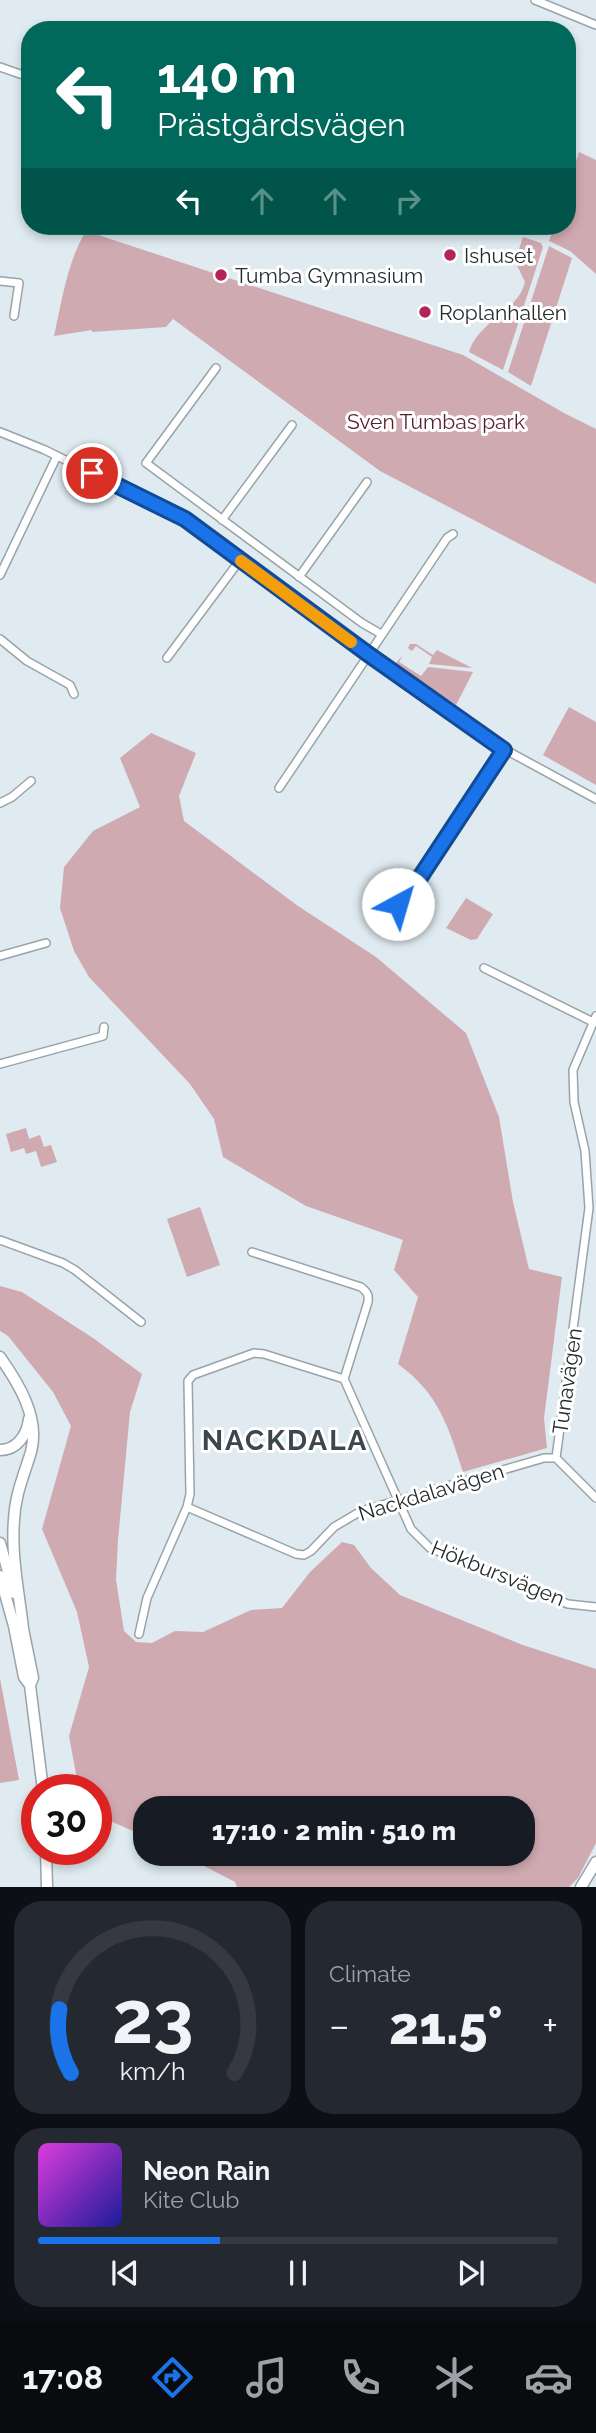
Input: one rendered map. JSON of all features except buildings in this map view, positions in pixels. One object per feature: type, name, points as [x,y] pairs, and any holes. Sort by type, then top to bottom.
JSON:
[{"type":"main road","points":[[0,1357],[20,1389],[34,1432],[31,1450],[19,1484],[13,1525],[18,1626],[24,1677],[30,1685],[41,1774]]},
{"type":"main road","points":[[0,1450],[11,1448],[24,1435],[29,1422],[29,1411]]},
{"type":"main road","points":[[0,1543],[18,1626]]},
{"type":"main road","points":[[0,1576],[18,1626]]},
{"type":"main road","points":[[0,1588],[18,1626]]},
{"type":"main road","points":[[586,1885],[596,1862]]},
{"type":"main road","points":[[46,1865],[47,1887]]},
{"type":"street","points":[[535,0],[596,25]]},
{"type":"street","points":[[0,67],[21,74]]},
{"type":"street","points":[[0,281],[19,283],[14,316]]},
{"type":"street","points":[[216,368],[146,463],[362,623],[381,634]]},
{"type":"street","points":[[222,520],[292,425]]},
{"type":"street","points":[[0,432],[57,456],[185,519],[504,750],[596,799]]},
{"type":"street","points":[[0,575],[57,456]]},
{"type":"street","points":[[299,577],[367,482]]},
{"type":"street","points":[[279,788],[381,634],[447,538],[453,534]]},
{"type":"street","points":[[167,659],[240,560]]},
{"type":"street","points":[[0,639],[27,661],[70,685],[74,694]]},
{"type":"street","points":[[398,904],[413,888],[504,750]]},
{"type":"street","points":[[0,803],[31,781]]},
{"type":"street","points":[[0,956],[46,943]]},
{"type":"street","points":[[484,968],[594,1019]]},
{"type":"street","name":"Tunavägen","points":[[556,1458],[589,1208],[585,1151],[573,1102],[573,1070],[594,1019]]},
{"type":"street","points":[[0,1064],[103,1036],[104,1027]]},
{"type":"street","points":[[0,1240],[63,1263],[141,1322]]},
{"type":"street","points":[[139,1634],[147,1598],[187,1507],[190,1486],[186,1391],[188,1381],[191,1377],[254,1353],[274,1356],[344,1379],[368,1302],[369,1295],[361,1287],[252,1252]]},
{"type":"street","name":"Hökbursvägen","points":[[344,1379],[411,1529],[430,1548],[568,1604],[596,1607]]},
{"type":"street","name":"Nackdalavägen","points":[[187,1507],[303,1555],[334,1527],[361,1511],[544,1458],[556,1458]]},
{"type":"street","points":[[556,1458],[596,1498]]},
{"type":"green space","points":[[579,152],[596,160],[596,274],[570,251],[549,241],[551,235],[576,235],[576,161]]},
{"type":"green space","name":"Sven Tumbas park","points":[[84,235],[98,235],[463,355],[596,429],[596,584],[380,471],[173,319],[166,327],[92,330],[54,336],[79,243]]},
{"type":"green space","points":[[523,237],[541,243],[543,247],[503,370],[469,352],[481,332],[515,301],[521,292],[525,282],[515,261]]},
{"type":"green space","points":[[549,246],[572,258],[531,386],[508,372]]},
{"type":"green space","points":[[410,644],[416,644],[433,655],[437,650],[472,668],[429,664],[432,657],[416,646],[412,651],[408,648]]},
{"type":"green space","points":[[403,655],[399,662],[421,676],[428,667],[473,672],[456,705],[395,664]]},
{"type":"green space","points":[[569,707],[596,722],[596,785],[543,755]]},
{"type":"green space","points":[[151,733],[196,753],[179,796],[184,821],[298,906],[376,957],[466,1033],[499,1117],[513,1202],[529,1269],[562,1277],[544,1418],[547,1448],[463,1472],[447,1426],[433,1399],[412,1375],[398,1364],[418,1297],[394,1270],[403,1240],[306,1206],[223,1157],[214,1119],[190,1084],[89,977],[74,951],[60,908],[64,867],[93,831],[140,807],[120,758]]},
{"type":"green space","points":[[466,898],[493,914],[477,939],[471,940],[446,928]]},
{"type":"green space","points":[[26,1128],[29,1139],[40,1135],[44,1147],[51,1145],[57,1162],[41,1167],[36,1151],[26,1154],[24,1148],[11,1152],[6,1134]]},
{"type":"green space","points":[[200,1207],[220,1265],[187,1277],[167,1219]]},
{"type":"green space","points":[[0,1286],[22,1292],[142,1374],[130,1412],[116,1580],[124,1631],[136,1642],[152,1643],[175,1631],[203,1632],[251,1610],[282,1608],[310,1572],[342,1542],[354,1545],[371,1568],[400,1595],[523,1645],[596,1669],[596,1843],[578,1878],[569,1887],[237,1887],[235,1882],[204,1866],[535,1866],[535,1796],[133,1796],[133,1831],[112,1822],[112,1774],[76,1774],[69,1736],[89,1667],[77,1612],[42,1529],[71,1426],[53,1392],[8,1336],[0,1331]]},
{"type":"green space","points":[[0,1678],[19,1780],[0,1783]]},
{"type":"slow traffic","points":[[241,561],[351,642]]},
{"type":"place","name":"Ishuset","points":[[450,255]]},
{"type":"place","name":"Tumba Gymnasium","points":[[221,275]]},
{"type":"place","name":"Roplanhallen","points":[[425,312]]},
{"type":"district","name":"NACKDALA","points":[[285,1440]]},
{"type":"route","points":[[92,473],[185,519],[504,750],[413,888],[398,904]]}]
